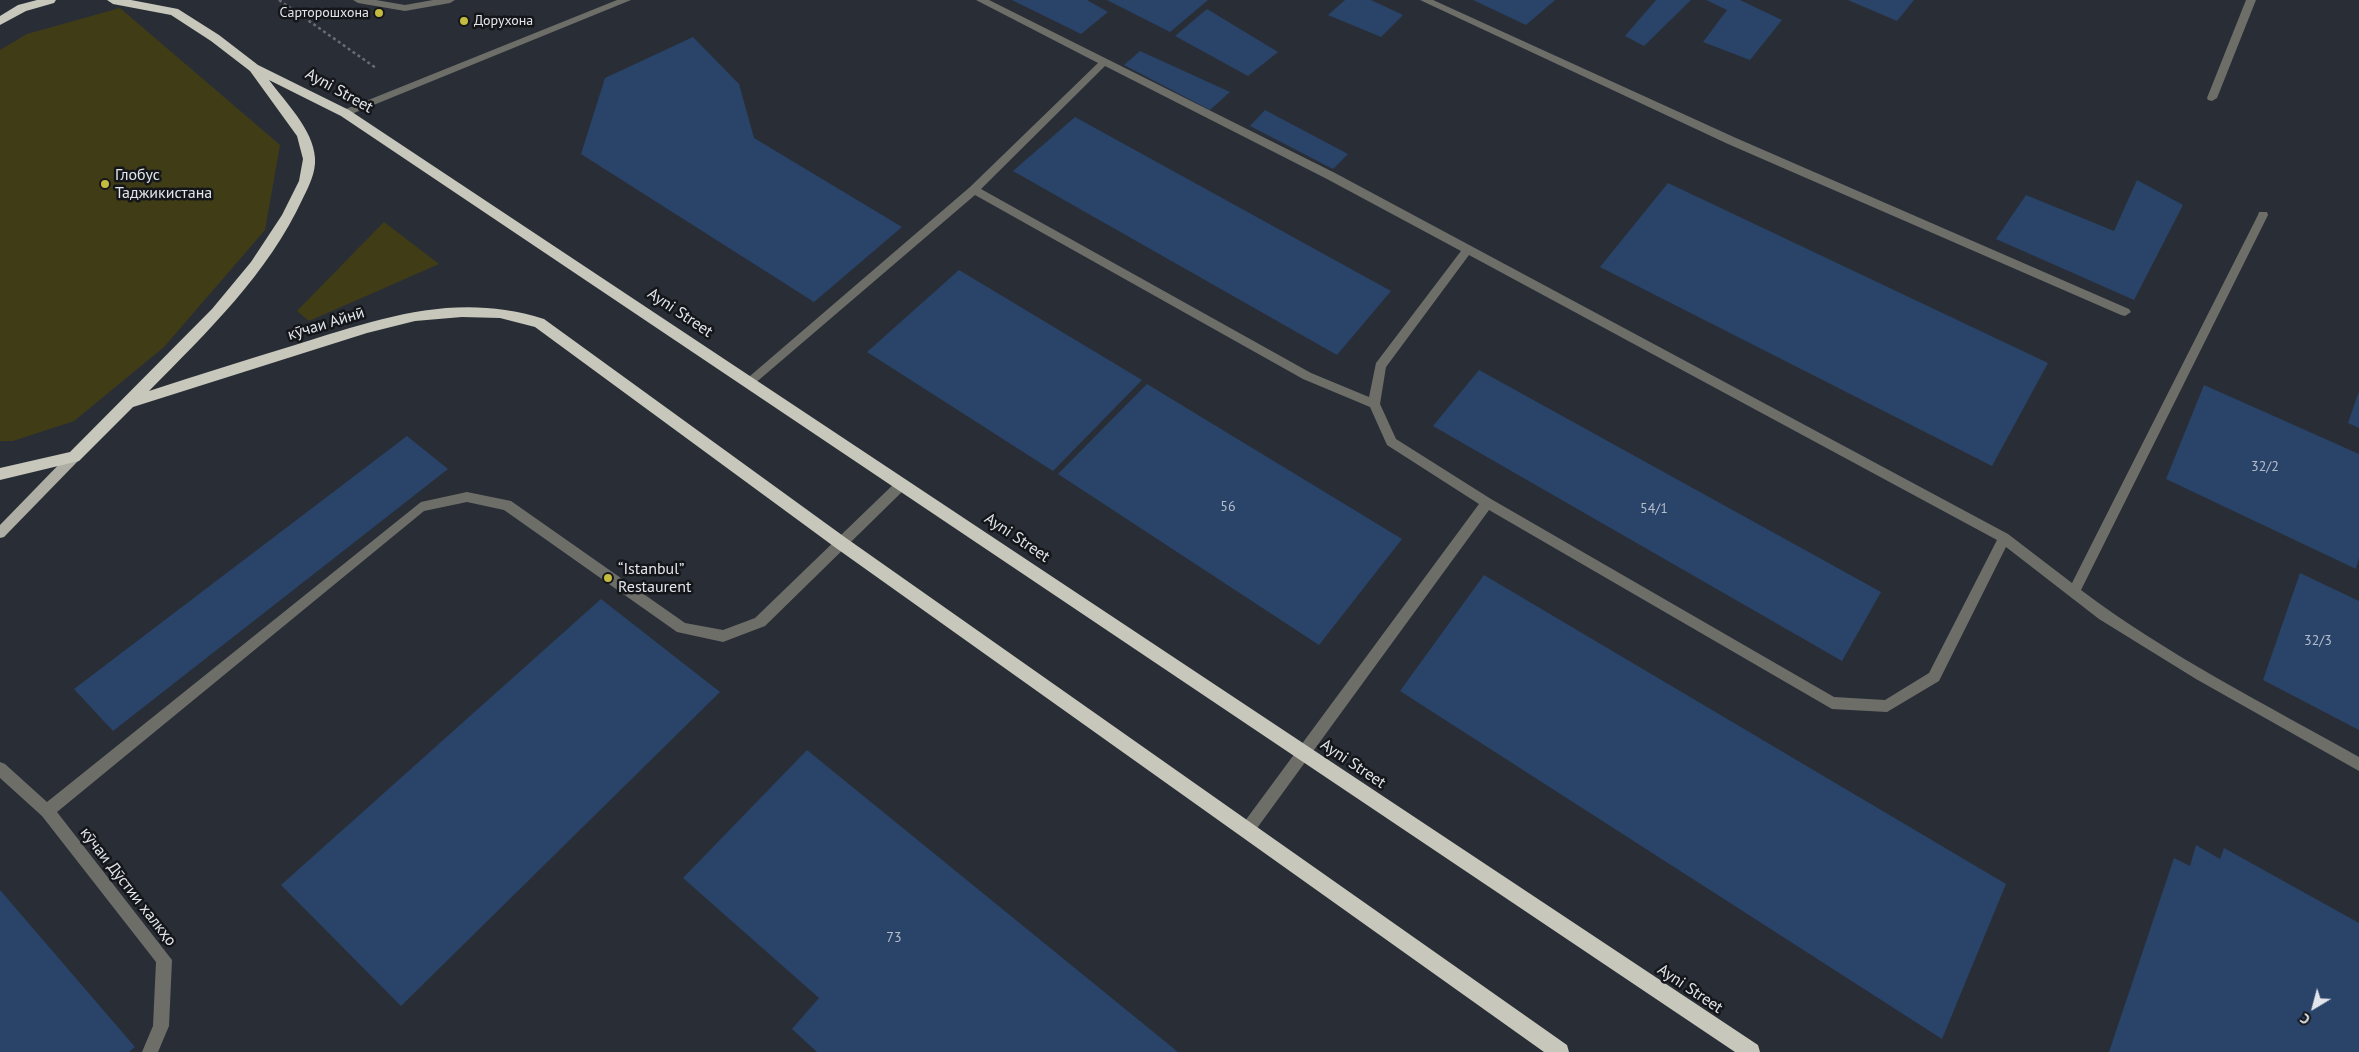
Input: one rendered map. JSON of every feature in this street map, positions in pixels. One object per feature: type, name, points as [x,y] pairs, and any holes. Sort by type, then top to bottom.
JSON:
[{"type":"highway","points":[[0,21],[22,8],[50,0]]},
{"type":"highway","name":"Ayni Street","points":[[114,0],[174,12]]},
{"type":"highway","name":"Ayni Street","points":[[162,0],[174,12],[215,38],[254,68],[345,113],[1751,1052]]},
{"type":"highway","name":"Ayni Street","points":[[74,457],[216,313],[256,265],[288,217],[305,181],[309,159],[303,135],[254,68]]},
{"type":"highway","name":"кӯчаи Айнӣ","points":[[127,403],[367,328],[415,316],[462,312],[500,313],[539,323],[841,543]]},
{"type":"highway","points":[[0,474],[16,472],[74,457]]},
{"type":"highway","points":[[841,543],[1560,1052]]},
{"type":"main road","points":[[0,533],[74,457]]},
{"type":"lane","points":[[358,0],[406,8],[450,0]]},
{"type":"lane","points":[[345,113],[626,0]]},
{"type":"lane","points":[[981,0],[1331,176],[2004,538],[2104,615],[2201,675],[2359,764]]},
{"type":"lane","points":[[1425,0],[1732,142],[2124,312]]},
{"type":"lane","points":[[2212,98],[2251,0]]},
{"type":"lane","points":[[749,382],[974,190],[1104,62]]},
{"type":"lane","points":[[974,190],[1307,376],[1374,404]]},
{"type":"lane","points":[[2074,592],[2263,215]]},
{"type":"lane","points":[[1467,250],[1380,366],[1374,404],[1391,442],[1487,503],[1832,703],[1887,706],[1934,677],[2004,538]]},
{"type":"lane","points":[[47,811],[421,507],[468,497],[507,505],[682,628],[723,636],[760,622],[902,484]]},
{"type":"lane","points":[[1247,830],[1487,503]]},
{"type":"lane","name":"кӯчаи Дӯстии халкҳо","points":[[0,769],[47,811],[164,960],[161,1026],[150,1052]]},
{"type":"path","points":[[279,0],[405,89]]},
{"type":"shaded area","points":[[120,8],[280,145],[265,230],[164,347],[74,421],[13,441],[0,441],[0,50],[27,34]]},
{"type":"shaded area","points":[[384,222],[439,264],[309,321],[297,311]]},
{"type":"building","points":[[1012,0],[1087,0],[1108,12],[1081,34]]},
{"type":"building","points":[[1107,0],[1208,0],[1170,32]]},
{"type":"building","points":[[1345,0],[1371,0],[1403,15],[1381,37],[1328,15]]},
{"type":"building","points":[[1473,0],[1555,0],[1526,25]]},
{"type":"building","points":[[1656,0],[1691,0],[1644,46],[1625,36]]},
{"type":"building","points":[[1706,0],[1740,0],[1782,20],[1750,60],[1703,42],[1727,10]]},
{"type":"building","points":[[1848,0],[1914,0],[1897,21]]},
{"type":"building","points":[[1207,9],[1278,52],[1248,76],[1175,36]]},
{"type":"building","points":[[693,37],[739,84],[754,138],[902,227],[814,302],[581,154],[605,78]]},
{"type":"building","points":[[1140,51],[1230,92],[1210,110],[1124,65]]},
{"type":"building","points":[[1265,110],[1348,154],[1333,169],[1250,126]]},
{"type":"building","points":[[1075,117],[1391,291],[1337,355],[1013,171]]},
{"type":"building","points":[[2137,180],[2183,205],[2134,300],[1996,239],[2026,195],[2114,231]]},
{"type":"building","points":[[1668,183],[2048,363],[1992,466],[1600,267]]},
{"type":"building","points":[[959,270],[1142,380],[1053,471],[867,352]]},
{"type":"building","points":[[1479,370],[1881,592],[1842,661],[1433,426]]},
{"type":"building","points":[[1147,384],[1402,539],[1319,645],[1058,474]]},
{"type":"building","points":[[2204,385],[2359,454],[2359,558],[2356,569],[2166,479]]},
{"type":"building","points":[[2359,391],[2359,428],[2348,423]]},
{"type":"building","points":[[407,436],[448,469],[113,731],[74,689]]},
{"type":"building","points":[[2300,573],[2359,601],[2359,730],[2263,680]]},
{"type":"building","points":[[1484,575],[2006,884],[1942,1039],[1400,691]]},
{"type":"building","points":[[601,599],[720,692],[401,1006],[281,885]]},
{"type":"building","points":[[807,750],[1178,1052],[817,1052],[792,1029],[819,998],[683,878]]},
{"type":"building","points":[[2196,845],[2220,859],[2224,848],[2359,923],[2359,1052],[2109,1052],[2174,858],[2190,866]]},
{"type":"building","points":[[0,890],[135,1047],[129,1052],[0,1052]]},
{"type":"place","name":"Сарторошхона","points":[[379,13]]},
{"type":"place","name":"Дорухона","points":[[464,21]]},
{"type":"place","name":"Глобус Таджикистана","points":[[105,184]]},
{"type":"place","name":"“Istanbul” Restaurent","points":[[608,578]]}]
